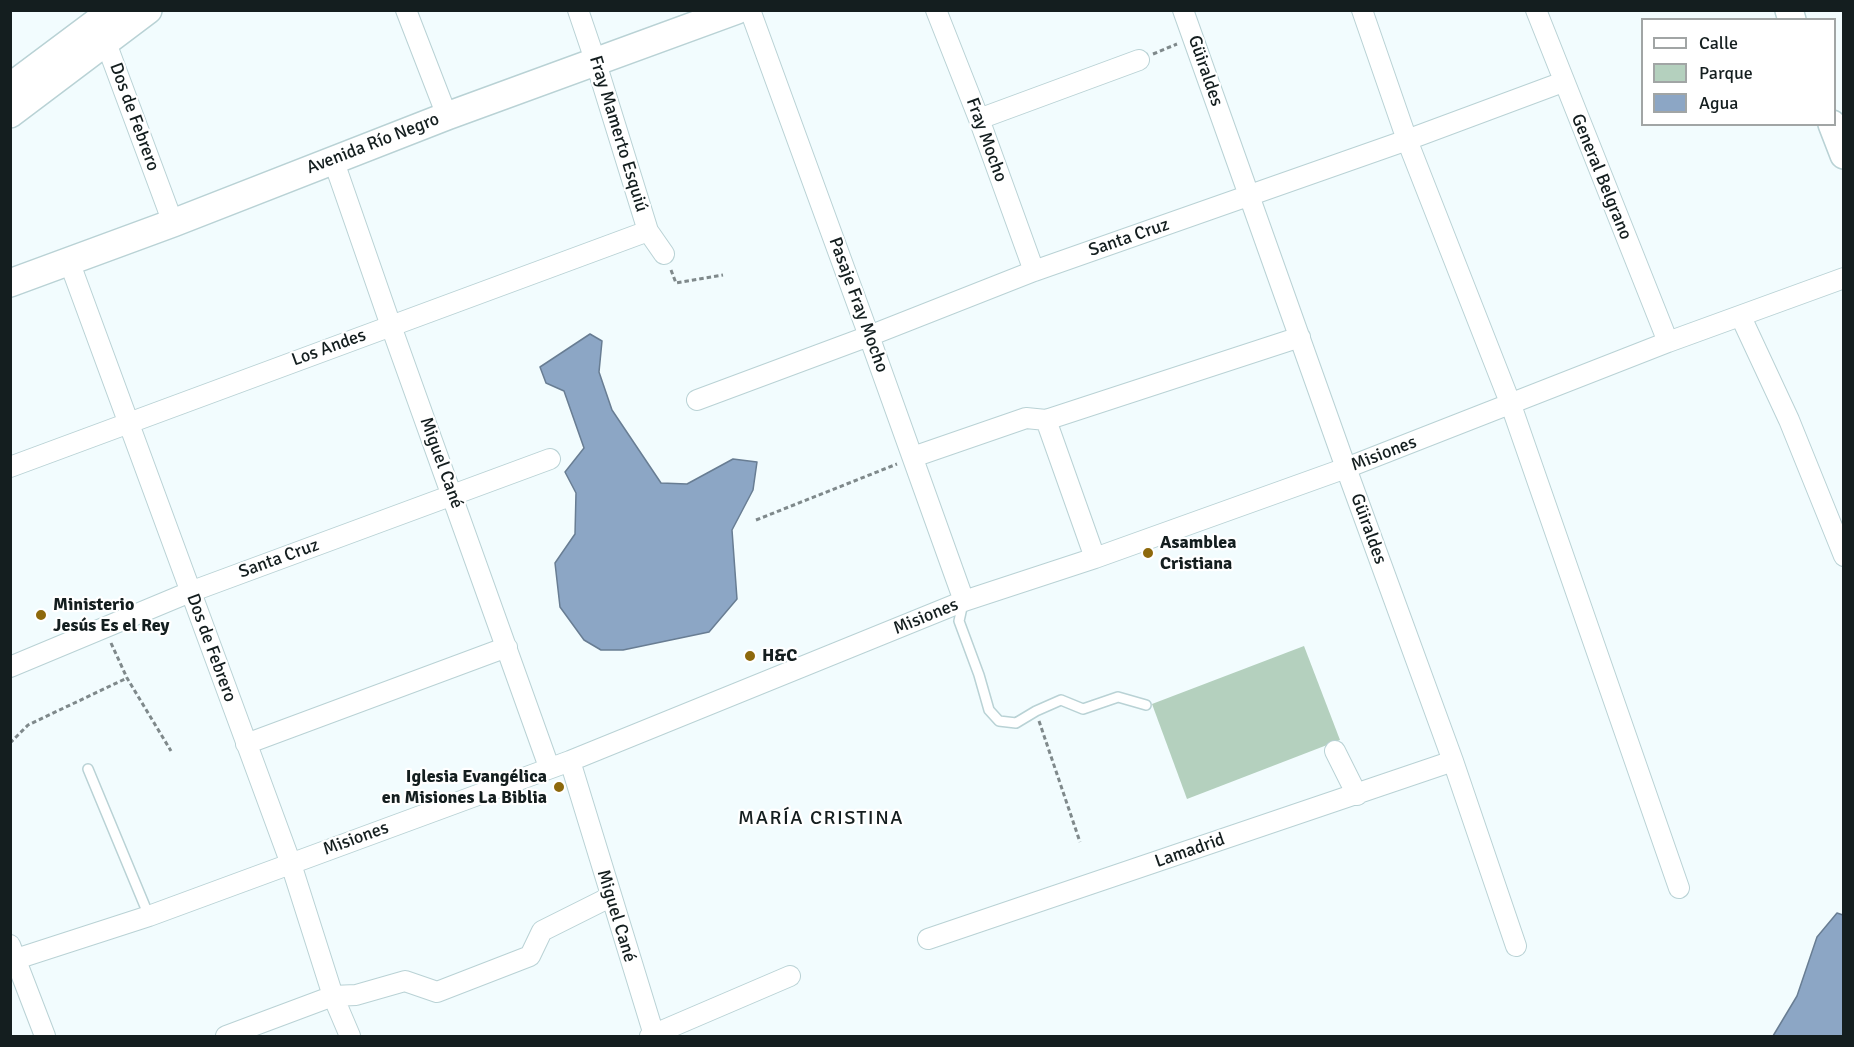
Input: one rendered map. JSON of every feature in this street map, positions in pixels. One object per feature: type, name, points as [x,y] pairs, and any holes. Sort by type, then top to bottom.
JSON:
[{"type":"street","points":[[10,87],[103,21],[148,10]]},
{"type":"street","points":[[406,10],[447,116]]},
{"type":"street","name":"Fray Mamerto Esquiú","points":[[578,10],[648,231],[664,254]]},
{"type":"street","name":"Avenida Río Negro","points":[[10,283],[173,223],[447,116],[737,10]]},
{"type":"street","name":"Pasaje Fray Mocho","points":[[750,10],[870,336],[964,601]]},
{"type":"street","name":"Fray Mocho","points":[[936,10],[979,119],[1034,271]]},
{"type":"street","name":"Güiraldes","points":[[1183,10],[1516,946]]},
{"type":"street","points":[[1362,10],[1407,140],[1511,405],[1679,888]]},
{"type":"street","name":"General Belgrano","points":[[1536,10],[1668,342]]},
{"type":"street","points":[[10,114],[103,21]]},
{"type":"street","name":"Dos de Febrero","points":[[103,21],[173,223]]},
{"type":"street","points":[[979,119],[1139,60]]},
{"type":"street","name":"Santa Cruz","points":[[697,400],[870,336],[1034,271],[1407,140],[1563,82]]},
{"type":"street","points":[[1833,126],[1844,155]]},
{"type":"street","name":"Miguel Cané","points":[[333,159],[390,326],[549,767]]},
{"type":"street","name":"Los Andes","points":[[10,467],[648,231]]},
{"type":"street","name":"Dos de Febrero","points":[[69,261],[291,864],[333,996],[350,1036]]},
{"type":"street","name":"Misiones","points":[[12,955],[149,916],[570,761],[964,601],[1095,558],[1346,468],[1668,342],[1844,278]]},
{"type":"street","points":[[1741,316],[1790,420],[1844,556]]},
{"type":"street","points":[[913,457],[1026,418],[1046,420],[1300,337]]},
{"type":"street","points":[[1046,420],[1095,558]]},
{"type":"street","name":"Santa Cruz","points":[[10,667],[190,592],[550,459]]},
{"type":"street","points":[[246,744],[507,647]]},
{"type":"street","points":[[1335,751],[1357,795]]},
{"type":"street","name":"Miguel Cané","points":[[570,761],[652,1036]]},
{"type":"street","name":"Lamadrid","points":[[928,939],[1452,761]]},
{"type":"street","points":[[226,1036],[333,996],[356,995],[405,981],[437,992],[530,956],[542,931],[610,897]]},
{"type":"street","points":[[12,955],[45,1036]]},
{"type":"street","points":[[652,1036],[790,976]]},
{"type":"lane","points":[[964,601],[959,621],[989,710],[999,721],[1016,723],[1061,700],[1083,709],[1118,697],[1146,705]]},
{"type":"lane","points":[[88,769],[149,916]]},
{"type":"path","points":[[1139,60],[1193,37]]},
{"type":"path","points":[[664,254],[676,283],[723,274]]},
{"type":"path","points":[[756,520],[913,457]]},
{"type":"path","points":[[104,628],[127,678],[171,751]]},
{"type":"path","points":[[10,743],[28,725],[127,678]]},
{"type":"path","points":[[1036,711],[1080,842]]},
{"type":"green space","points":[[1304,646],[1340,740],[1187,799],[1152,704]]},
{"type":"water","points":[[590,334],[602,341],[599,372],[612,410],[661,483],[687,484],[733,459],[757,462],[753,490],[732,530],[737,599],[709,632],[623,650],[601,650],[584,640],[560,607],[555,563],[575,534],[576,493],[565,472],[584,448],[564,391],[546,383],[540,367]]},
{"type":"water","points":[[1837,913],[1843,915],[1843,1036],[1773,1036],[1797,996],[1817,937]]},
{"type":"place","name":"Asamblea Cristiana","points":[[1148,553]]},
{"type":"place","name":"Ministerio Jesús Es el Rey","points":[[41,615]]},
{"type":"place","name":"H&C","points":[[750,656]]},
{"type":"place","name":"Iglesia Evangélica en Misiones La Biblia","points":[[559,787]]},
{"type":"district","name":"MARÍA CRISTINA","points":[[821,819]]}]
